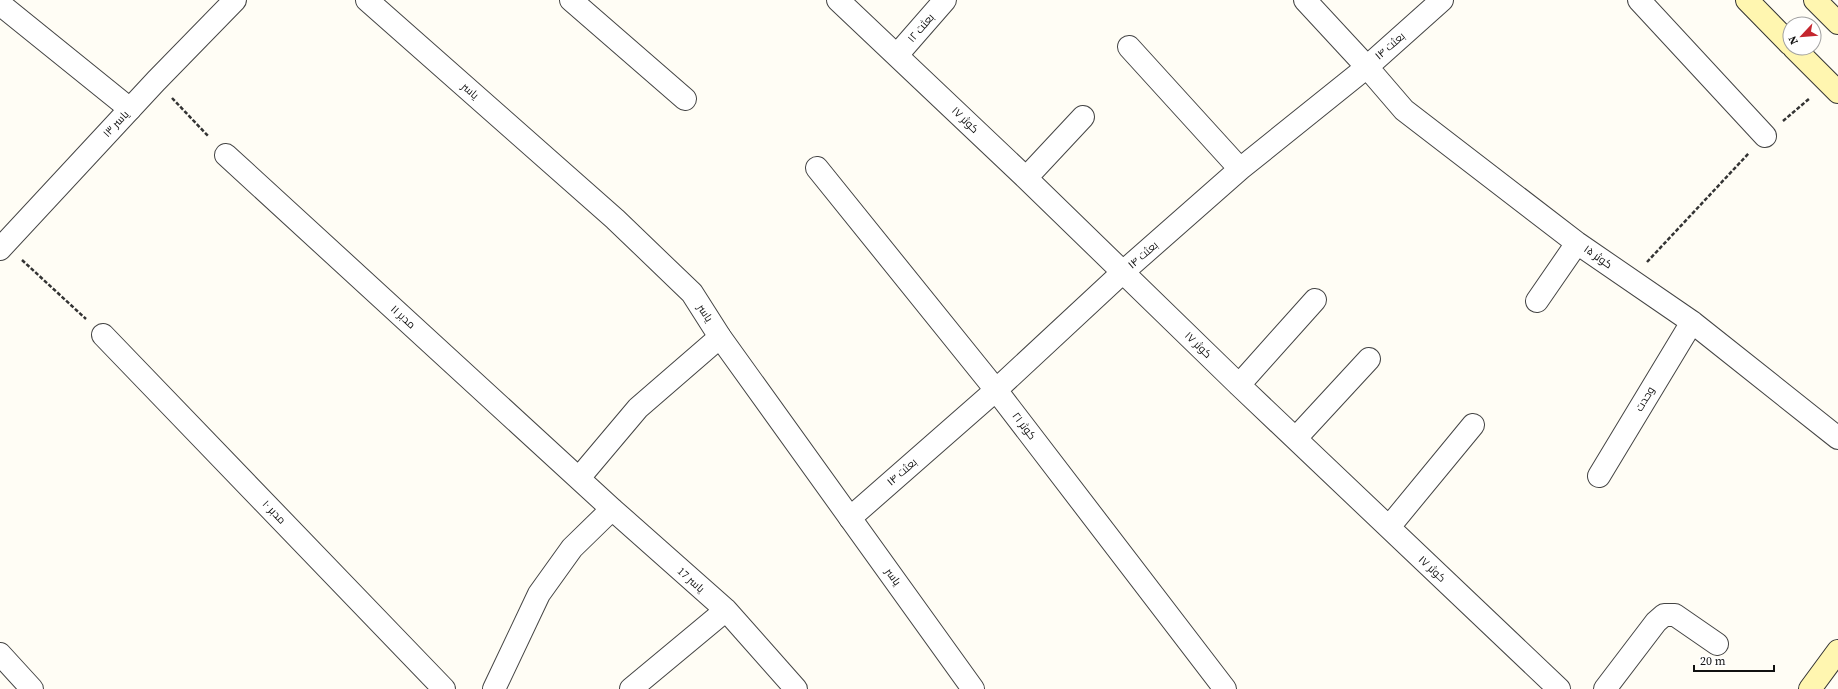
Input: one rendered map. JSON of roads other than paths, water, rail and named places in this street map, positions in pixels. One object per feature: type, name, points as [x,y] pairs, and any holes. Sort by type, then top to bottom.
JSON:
[{"type":"main road","points":[[1747,0],[1782,36]]},
{"type":"main road","points":[[1815,0],[1838,23]]},
{"type":"main road","points":[[1802,56],[1833,87]]},
{"type":"main road","points":[[1810,689],[1838,651]]},
{"type":"street","name":"یاسر ۱۳","points":[[2,246],[156,80],[235,0]]},
{"type":"street","name":"یاسر","points":[[367,0],[615,219],[692,293],[720,337],[973,689]]},
{"type":"street","points":[[571,0],[685,99]]},
{"type":"street","name":"کوثر ۱۷","points":[[838,0],[1026,178],[1239,385],[1559,689]]},
{"type":"street","name":"بعثت ۱۲","points":[[897,55],[945,0]]},
{"type":"street","name":"کوثر ۱۵","points":[[1305,0],[1367,66],[1404,110],[1578,243],[1692,322],[1838,438]]},
{"type":"street","name":"بعثت ۱۴","points":[[850,518],[996,390],[1123,272],[1240,169],[1367,66],[1442,0]]},
{"type":"street","points":[[1639,0],[1765,136]]},
{"type":"street","points":[[1,6],[130,109]]},
{"type":"street","points":[[1129,47],[1240,169]]},
{"type":"street","points":[[1026,178],[1082,117]]},
{"type":"street","name":"مدبر ۱۱","points":[[226,155],[579,478]]},
{"type":"street","name":"کوثر ۲۱","points":[[817,168],[996,390],[1225,689]]},
{"type":"street","points":[[1537,301],[1578,243]]},
{"type":"street","points":[[1239,385],[1315,300]]},
{"type":"street","name":"وحدت","points":[[1599,476],[1692,322]]},
{"type":"street","name":"مدبر ۱۰","points":[[103,335],[444,689]]},
{"type":"street","points":[[579,478],[638,408],[720,337]]},
{"type":"street","points":[[1296,438],[1369,359]]},
{"type":"street","points":[[1389,527],[1473,425]]},
{"type":"street","name":"یاسر 17","points":[[579,478],[726,610],[796,689]]},
{"type":"street","points":[[494,689],[539,594],[572,548],[612,509]]},
{"type":"street","points":[[631,689],[726,610]]},
{"type":"street","points":[[1605,689],[1656,622],[1664,615],[1675,615],[1717,644]]},
{"type":"street","points":[[0,654],[32,689]]}]
